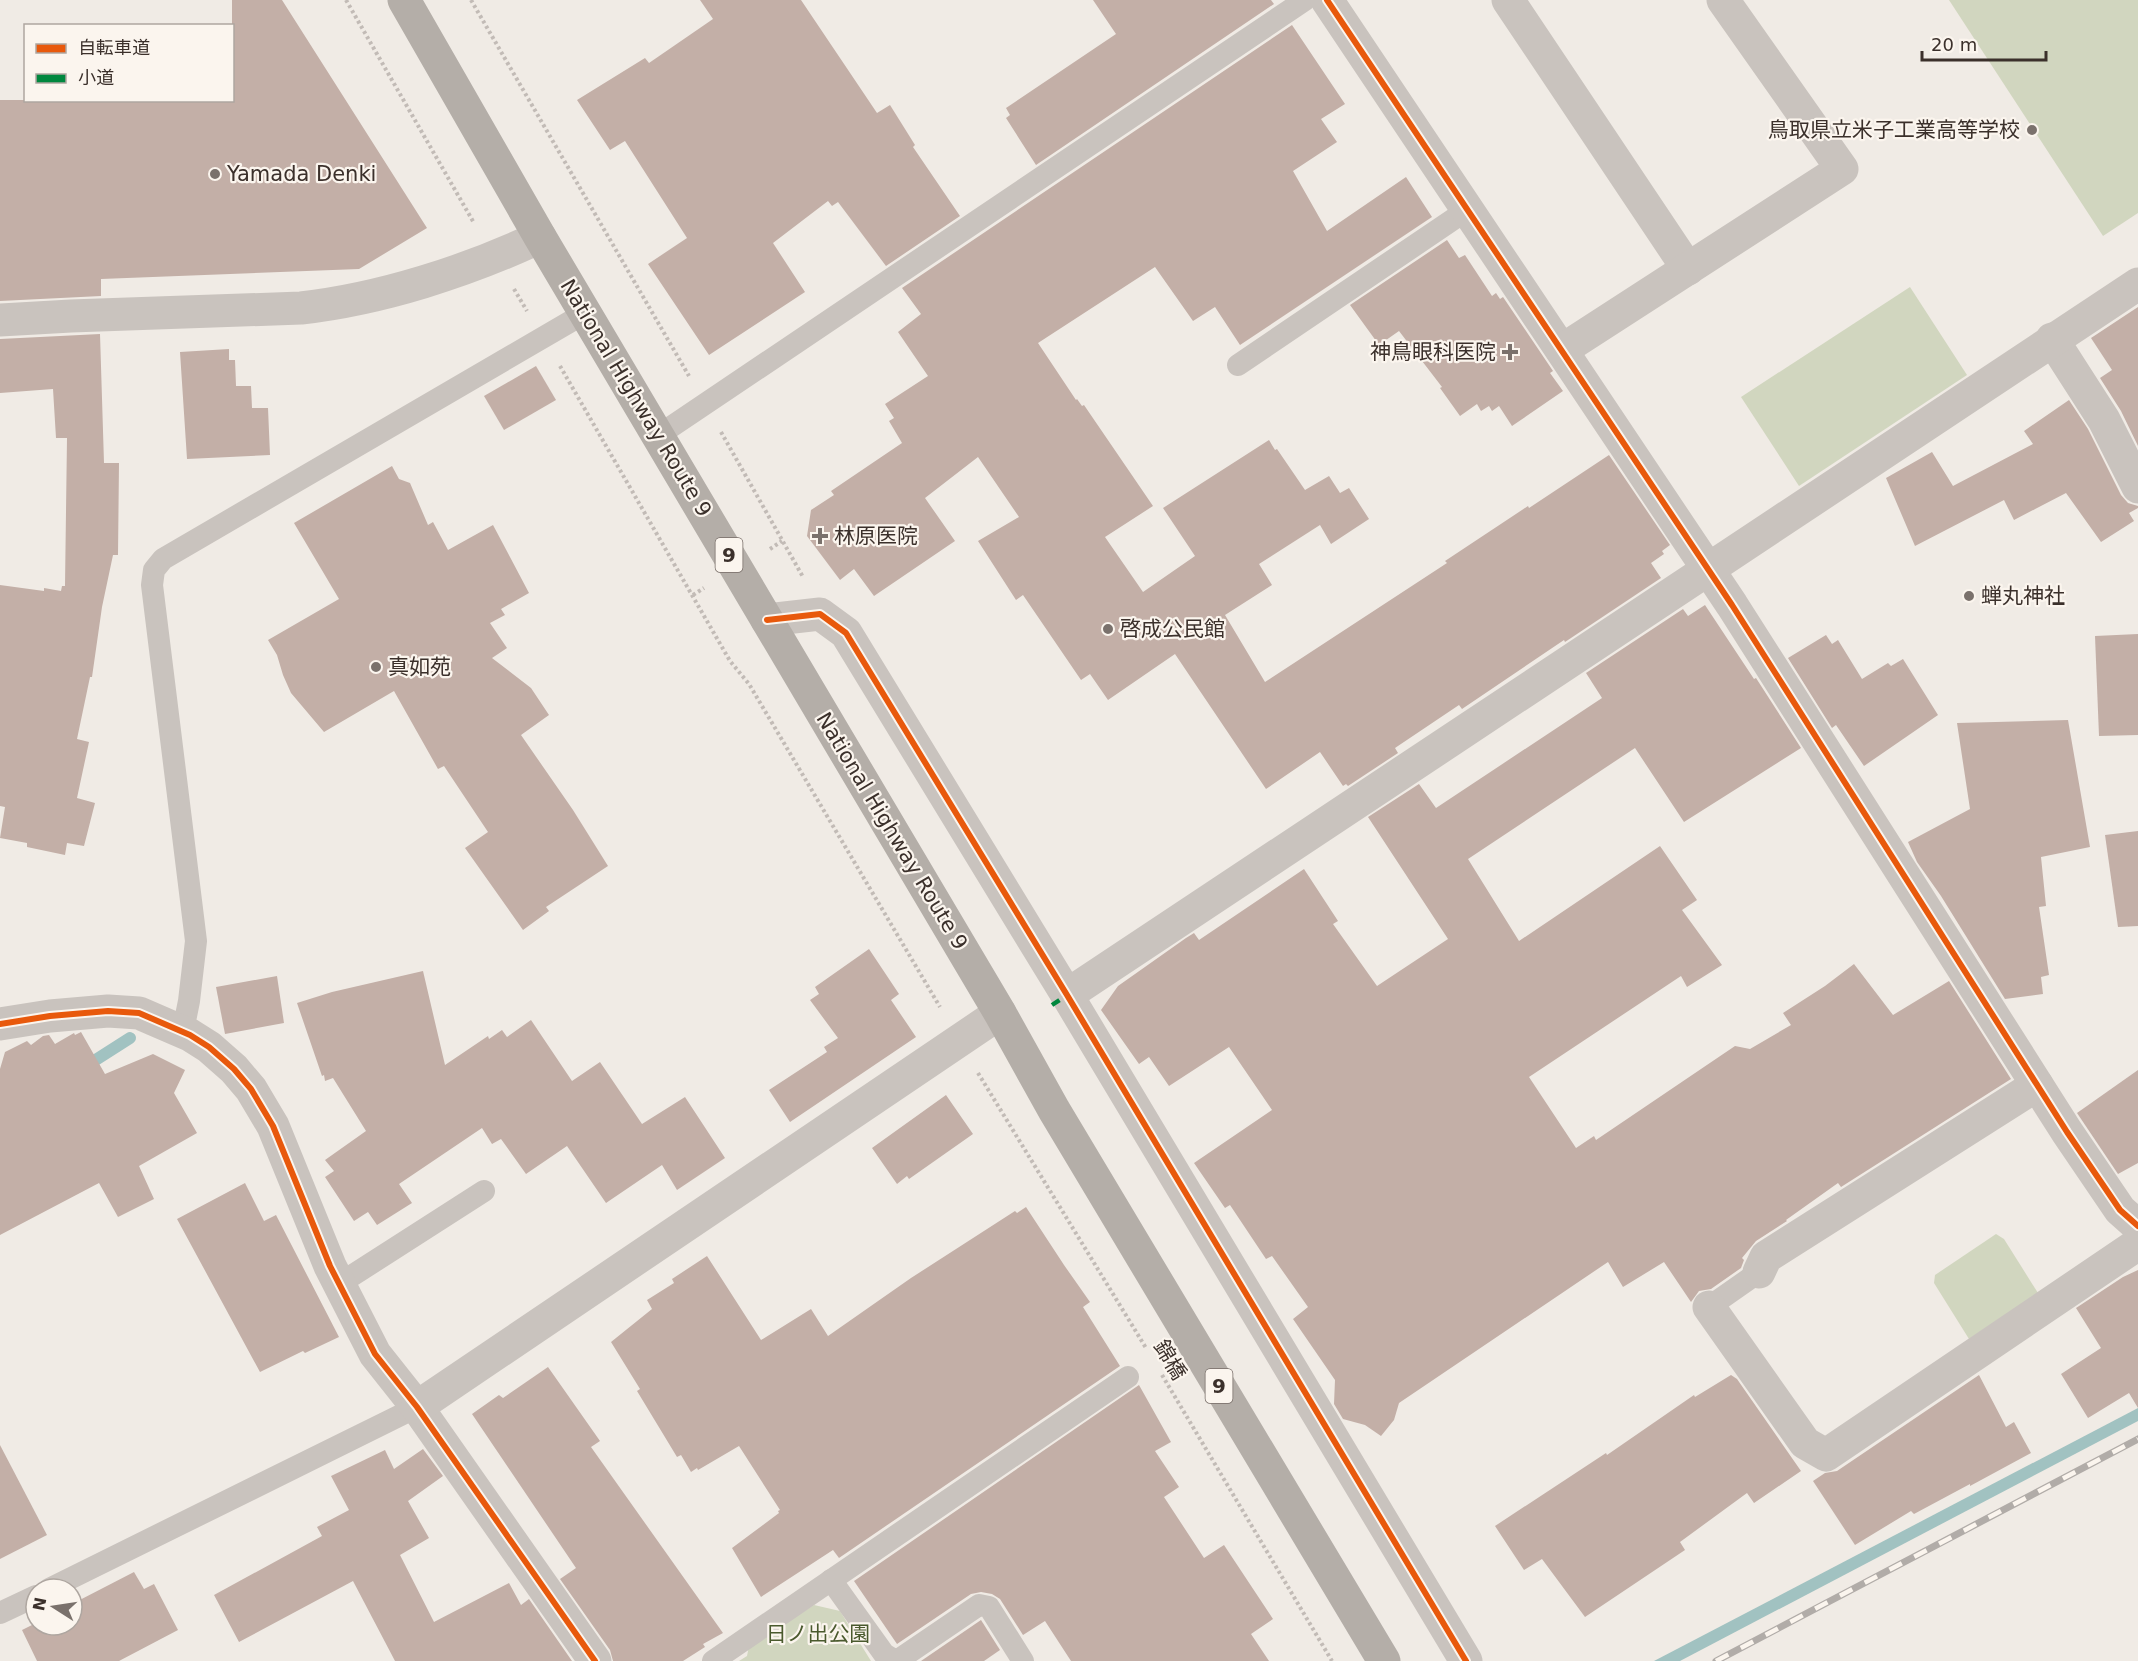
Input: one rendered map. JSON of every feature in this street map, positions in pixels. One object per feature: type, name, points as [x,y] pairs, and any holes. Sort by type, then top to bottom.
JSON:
[{"type":"highway","name":"National Highway Route 9","points":[[404,0],[540,237],[1000,1013],[1054,1110],[1383,1661]]},
{"type":"street","points":[[1327,0],[1707,570],[1876,829],[2037,1085],[2120,1210],[2138,1226]]},
{"type":"street","points":[[1508,0],[1688,269]]},
{"type":"street","points":[[1562,350],[1842,169],[1723,0]]},
{"type":"street","points":[[0,320],[301,308],[337,304],[363,299],[494,258],[540,237]]},
{"type":"street","points":[[1067,995],[2138,284]]},
{"type":"street","points":[[2052,339],[2104,420],[2138,487]]},
{"type":"street","points":[[766,620],[820,614],[846,633],[1067,995],[1466,1661]]},
{"type":"street","points":[[0,1024],[50,1016],[108,1011],[139,1013],[183,1031],[209,1047],[234,1070],[251,1089],[273,1126],[330,1266],[375,1354],[417,1407],[595,1661]]},
{"type":"street","points":[[417,1407],[1000,1013]]},
{"type":"street","points":[[1759,1272],[1766,1257],[2037,1085]]},
{"type":"street","points":[[1709,1307],[1805,1443],[1826,1455],[2138,1244]]},
{"type":"lane","points":[[658,435],[1305,0]]},
{"type":"lane","points":[[1238,365],[1467,210]]},
{"type":"lane","points":[[183,1031],[196,941],[152,585],[154,570],[163,559],[585,313]]},
{"type":"lane","points":[[339,1284],[484,1191]]},
{"type":"lane","points":[[1709,1307],[1759,1272]]},
{"type":"lane","points":[[713,1661],[1128,1377]]},
{"type":"lane","points":[[73,1577],[417,1407]]},
{"type":"lane","points":[[831,1580],[889,1658],[901,1658],[979,1605],[983,1605],[989,1607],[1023,1661]]},
{"type":"lane","points":[[0,1613],[24,1602]]},
{"type":"path","points":[[346,0],[478,231]]},
{"type":"path","points":[[471,0],[618,251],[804,578]]},
{"type":"path","points":[[509,281],[730,660],[755,693],[944,1013]]},
{"type":"path","points":[[767,551],[783,541]]},
{"type":"path","points":[[693,595],[704,588]]},
{"type":"path","points":[[981,1078],[988,1073]]},
{"type":"green space","points":[[1949,0],[2138,0],[2138,213],[2103,236]]},
{"type":"green space","points":[[1910,287],[1967,375],[1799,486],[1741,397]]},
{"type":"green space","points":[[1996,1234],[2004,1239],[2038,1293],[1969,1339],[1934,1283],[1935,1275]]},
{"type":"green space","name":"日ノ出公園","points":[[814,1605],[840,1611],[871,1661],[739,1661],[747,1656],[749,1646]]},
{"type":"water","points":[[2138,1408],[2138,1421],[1680,1661],[1654,1661]]},
{"type":"building","name":"Yamada Denki","points":[[232,0],[282,0],[427,228],[359,269],[101,279],[101,296],[0,301],[0,100],[234,102],[234,24],[232,24]]},
{"type":"building","points":[[700,0],[801,0],[877,113],[890,105],[915,145],[913,147],[960,216],[886,266],[838,202],[832,206],[828,201],[773,243],[805,292],[709,355],[648,264],[687,238],[625,141],[610,150],[577,100],[645,58],[649,63],[713,19]]},
{"type":"building","points":[[1093,0],[1271,0],[1274,4],[1036,165],[1006,118],[1010,115],[1006,108],[1116,34]]},
{"type":"building","points":[[1292,25],[1345,104],[1321,119],[1337,142],[1293,171],[1327,231],[1406,177],[1432,217],[1240,345],[1215,307],[1193,321],[1155,267],[1038,343],[1076,400],[1082,406],[1084,405],[1153,506],[1105,537],[1143,592],[1195,556],[1163,508],[1269,440],[1305,490],[1329,476],[1340,493],[1349,488],[1369,519],[1331,544],[1320,525],[1259,564],[1272,585],[1225,615],[1265,682],[1447,563],[1445,561],[1528,506],[1529,508],[1609,455],[1670,545],[1662,551],[1664,554],[1651,563],[1661,578],[1462,709],[1459,705],[1395,748],[1398,753],[1348,786],[1346,784],[1343,786],[1320,752],[1266,789],[1175,654],[1108,700],[1090,674],[1081,680],[1023,595],[1016,600],[978,541],[1019,517],[978,457],[925,498],[955,541],[874,596],[854,569],[840,580],[807,536],[811,510],[834,495],[831,491],[902,443],[889,421],[894,418],[885,404],[928,376],[898,332],[921,314],[902,288]]},
{"type":"building","points":[[1447,240],[1459,258],[1465,255],[1492,296],[1496,293],[1500,299],[1503,297],[1553,371],[1550,373],[1563,391],[1512,426],[1499,406],[1492,411],[1489,406],[1481,411],[1477,404],[1460,416],[1440,388],[1442,387],[1399,331],[1379,345],[1350,305]]},
{"type":"building","points":[[2138,307],[2138,446],[2121,411],[2100,378],[2112,370],[2091,338]]},
{"type":"building","points":[[100,334],[104,463],[119,463],[118,555],[113,555],[102,607],[92,677],[90,677],[77,739],[89,742],[77,798],[95,803],[84,846],[67,843],[65,855],[27,847],[27,843],[0,838],[5,807],[0,806],[0,585],[44,591],[44,588],[61,591],[62,586],[65,586],[67,438],[56,438],[53,389],[0,393],[0,339]]},
{"type":"building","points":[[229,349],[229,360],[235,360],[236,386],[251,386],[252,408],[268,408],[270,455],[187,459],[180,352]]},
{"type":"building","points":[[536,366],[556,400],[504,430],[484,396]]},
{"type":"building","points":[[2069,400],[2088,429],[2121,495],[2128,503],[2138,506],[2129,513],[2134,521],[2101,542],[2066,493],[2014,520],[2004,500],[1915,546],[1886,478],[1932,452],[1953,486],[2033,444],[2024,431]]},
{"type":"building","points":[[392,466],[399,479],[410,483],[428,525],[433,522],[448,550],[493,525],[529,593],[501,609],[505,615],[490,623],[507,648],[492,658],[531,688],[549,715],[521,735],[573,810],[608,866],[546,907],[549,911],[523,930],[465,848],[488,832],[444,766],[438,769],[394,691],[324,732],[291,693],[277,655],[268,640],[339,599],[294,523]]},
{"type":"building","points":[[1705,605],[1801,748],[1684,822],[1635,748],[1468,859],[1519,941],[1660,846],[1697,900],[1682,910],[1722,965],[1687,987],[1681,976],[1529,1077],[1576,1148],[1594,1136],[1596,1140],[1735,1046],[1750,1049],[1791,1025],[1783,1013],[1854,964],[1893,1015],[1949,981],[2011,1079],[1841,1187],[1838,1183],[1756,1241],[1742,1258],[1744,1260],[1741,1268],[1711,1289],[1699,1291],[1691,1302],[1664,1262],[1623,1287],[1608,1262],[1399,1403],[1394,1420],[1381,1436],[1365,1425],[1343,1419],[1334,1404],[1335,1380],[1293,1319],[1308,1307],[1272,1256],[1266,1259],[1230,1205],[1225,1208],[1194,1163],[1272,1110],[1229,1047],[1169,1086],[1149,1057],[1139,1064],[1101,1010],[1118,986],[1186,938],[1194,933],[1199,940],[1304,869],[1338,921],[1333,924],[1377,986],[1448,939],[1368,817],[1419,784],[1436,808],[1602,698],[1586,673],[1683,609],[1688,616]]},
{"type":"building","points":[[2138,634],[2138,735],[2099,736],[2095,636]]},
{"type":"building","points":[[1826,635],[1832,644],[1838,640],[1862,679],[1888,663],[1891,666],[1903,659],[1938,715],[1864,766],[1836,725],[1832,728],[1788,658]]},
{"type":"building","points":[[2068,720],[2090,847],[2041,857],[2046,906],[2039,907],[2049,975],[2041,977],[2043,994],[2005,999],[1941,896],[1917,862],[1908,842],[1970,809],[1957,723]]},
{"type":"building","points":[[2138,831],[2138,926],[2118,927],[2105,835]]},
{"type":"building","points":[[869,949],[899,994],[891,1000],[916,1037],[790,1122],[769,1090],[827,1052],[824,1047],[838,1038],[810,1000],[819,994],[815,987]]},
{"type":"building","points":[[423,971],[445,1065],[488,1036],[489,1039],[502,1030],[507,1037],[531,1020],[572,1081],[600,1062],[642,1124],[685,1097],[725,1158],[677,1190],[662,1165],[606,1203],[567,1146],[526,1174],[501,1139],[492,1144],[482,1128],[399,1184],[412,1203],[377,1225],[368,1212],[354,1221],[325,1177],[334,1171],[325,1160],[366,1131],[333,1078],[325,1081],[324,1075],[322,1076],[297,1003],[332,992]]},
{"type":"building","points":[[277,976],[284,1023],[225,1034],[216,987]]},
{"type":"building","points":[[81,1032],[105,1074],[153,1054],[185,1070],[174,1093],[197,1133],[139,1166],[154,1199],[118,1217],[99,1183],[0,1235],[0,1069],[5,1052],[27,1041],[31,1045],[43,1036],[49,1035],[55,1044],[74,1033],[75,1035]]},
{"type":"building","points":[[2138,1070],[2138,1163],[2118,1174],[2077,1113]]},
{"type":"building","points":[[946,1095],[973,1134],[909,1179],[907,1176],[897,1184],[872,1148]]},
{"type":"building","points":[[245,1183],[264,1221],[276,1215],[339,1337],[260,1372],[177,1219]]},
{"type":"building","points":[[1026,1207],[1090,1302],[1083,1307],[1120,1366],[839,1558],[833,1550],[761,1597],[732,1548],[780,1510],[739,1446],[691,1472],[681,1455],[677,1457],[637,1391],[640,1389],[611,1342],[652,1309],[647,1300],[674,1283],[672,1279],[707,1256],[761,1340],[811,1309],[828,1336],[911,1278],[1015,1211],[1017,1213]]},
{"type":"building","points":[[2138,1270],[2138,1408],[2129,1393],[2088,1418],[2061,1374],[2101,1348],[2076,1308],[2123,1277]]},
{"type":"building","points":[[548,1367],[600,1441],[591,1447],[723,1633],[703,1644],[705,1647],[683,1661],[613,1661],[610,1650],[560,1579],[576,1568],[472,1414],[499,1395],[503,1398]]},
{"type":"building","points":[[1731,1375],[1737,1379],[1801,1471],[1754,1503],[1747,1493],[1680,1542],[1685,1550],[1585,1617],[1542,1559],[1524,1570],[1495,1526],[1606,1453],[1607,1455],[1694,1395],[1695,1397]]},
{"type":"building","points":[[1979,1375],[2006,1427],[2014,1422],[2031,1453],[1914,1514],[1911,1511],[1855,1545],[1813,1481],[1825,1473],[1837,1471]]},
{"type":"building","points":[[1139,1385],[1171,1442],[1155,1451],[1179,1487],[1164,1497],[1204,1558],[1224,1545],[1273,1619],[1251,1634],[1269,1661],[1071,1661],[1045,1621],[1023,1635],[1000,1599],[992,1594],[981,1592],[971,1594],[897,1644],[854,1581]]},
{"type":"building","points":[[0,1445],[47,1535],[0,1559]]},
{"type":"building","points":[[423,1449],[443,1476],[408,1501],[429,1538],[400,1555],[434,1622],[509,1583],[521,1605],[529,1599],[572,1661],[395,1661],[353,1581],[239,1642],[214,1595],[322,1536],[317,1527],[349,1510],[331,1476],[385,1450],[394,1469]]},
{"type":"building","points":[[134,1572],[144,1589],[154,1584],[178,1630],[119,1661],[37,1661],[25,1637],[84,1637],[84,1598]]},
{"type":"building","points":[[981,1620],[1000,1650],[984,1661],[921,1661]]},
{"type":"waterway","points":[[83,1068],[130,1038]]},
{"type":"railway","points":[[1716,1661],[2138,1439]]},
{"type":"marked path","points":[[1052,1005],[1067,995]]},
{"type":"cycle path","points":[[1327,0],[1732,605],[2067,1132],[2120,1210],[2138,1226]]},
{"type":"cycle path","points":[[767,620],[820,614],[846,633],[1067,995],[1466,1661]]},
{"type":"cycle path","points":[[0,1024],[50,1016],[108,1011],[139,1013],[190,1035],[209,1047],[234,1069],[251,1089],[273,1126],[330,1266],[375,1354],[417,1407],[595,1661]]},
{"type":"place","name":"鳥取県立米子工業高等学校","points":[[2032,130]]},
{"type":"place","name":"Yamada Denki","points":[[215,174]]},
{"type":"place","name":"神鳥眼科医院","points":[[1510,352]]},
{"type":"place","name":"林原医院","points":[[820,536]]},
{"type":"place","name":"蝉丸神社","points":[[1969,596]]},
{"type":"place","name":"啓成公民館","points":[[1108,629]]},
{"type":"place","name":"真如苑","points":[[376,667]]}]
